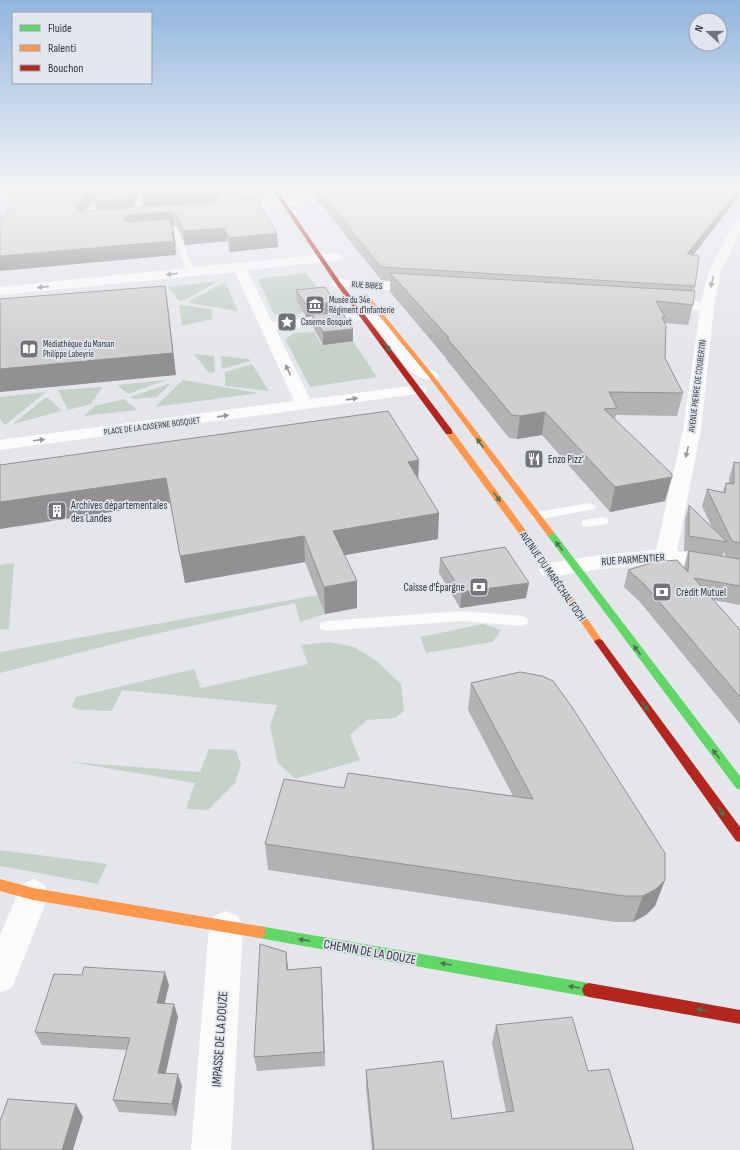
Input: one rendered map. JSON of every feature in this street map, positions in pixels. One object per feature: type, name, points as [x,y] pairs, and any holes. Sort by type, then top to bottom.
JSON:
[{"type":"main road","name":"AVENUE DU MARÉCHAL FOCH","points":[[312,241],[321,258],[338,283],[419,390],[550,570],[740,837]]},
{"type":"main road","name":"AVENUE DU MARÉCHAL FOCH","points":[[349,273],[431,376],[740,785]]},
{"type":"main road","name":"CHEMIN DE LA DOUZE","points":[[0,885],[33,894],[374,951],[740,1017]]},
{"type":"street","name":"AVENUE PIERRE DE COUBERTIN","points":[[665,556],[692,430],[707,306],[715,271],[730,241]]},
{"type":"street","points":[[0,291],[336,257]]},
{"type":"street","points":[[239,267],[304,405]]},
{"type":"street","name":"RUE BIBES","points":[[338,283],[430,289]]},
{"type":"street","points":[[653,302],[707,306]]},
{"type":"street","points":[[363,316],[373,304]]},
{"type":"street","points":[[267,327],[363,316],[378,321],[416,370],[431,376]]},
{"type":"street","name":"PLACE DE LA CASERNE BOSQUET","points":[[0,445],[419,390]]},
{"type":"street","name":"RUE PARMENTIER","points":[[550,570],[665,556],[740,569]]},
{"type":"street","points":[[0,976],[33,894]]},
{"type":"street","name":"IMPASSE DE LA DOUZE","points":[[211,1150],[226,927]]},
{"type":"lane","points":[[179,241],[191,272]]},
{"type":"lane","points":[[537,516],[590,507]]},
{"type":"lane","points":[[587,523],[603,521]]},
{"type":"lane","points":[[326,626],[462,616],[522,621]]},
{"type":"shaded area","points":[[306,273],[325,298],[302,313],[290,315],[274,314],[258,279]]},
{"type":"shaded area","points":[[218,281],[185,300],[179,301],[168,287]]},
{"type":"shaded area","points":[[225,282],[238,311],[189,303],[189,301]]},
{"type":"shaded area","points":[[179,305],[212,309],[212,319],[182,326]]},
{"type":"shaded area","points":[[314,332],[322,345],[353,341],[377,377],[310,387],[285,339],[295,333]]},
{"type":"shaded area","points":[[194,354],[214,356],[215,372],[209,373]]},
{"type":"shaded area","points":[[221,356],[249,359],[250,361],[222,369]]},
{"type":"shaded area","points":[[252,364],[269,391],[225,386],[225,372]]},
{"type":"shaded area","points":[[166,380],[128,394],[117,385]]},
{"type":"shaded area","points":[[183,380],[259,393],[155,407]]},
{"type":"shaded area","points":[[171,383],[157,397],[134,399],[130,397]]},
{"type":"shaded area","points":[[102,387],[91,404],[68,410],[58,390]]},
{"type":"shaded area","points":[[46,392],[5,425],[0,419],[0,397]]},
{"type":"shaded area","points":[[45,398],[48,398],[62,411],[13,424]]},
{"type":"shaded area","points":[[124,399],[137,410],[84,416],[95,406]]},
{"type":"shaded area","points":[[14,563],[9,629],[0,630],[0,565]]},
{"type":"shaded area","points":[[318,595],[325,614],[300,622],[295,603],[137,638],[0,673],[0,652]]},
{"type":"shaded area","points":[[483,624],[501,630],[493,642],[426,653],[420,637]]},
{"type":"shaded area","points":[[330,642],[354,647],[377,661],[401,684],[404,711],[395,718],[367,720],[350,735],[360,760],[295,779],[278,763],[270,726],[277,705],[122,690],[112,711],[79,710],[72,707],[76,697],[194,669],[201,688],[308,664],[301,645]]},
{"type":"shaded area","points":[[209,749],[236,750],[241,765],[235,783],[208,810],[186,809],[195,783],[71,762],[200,772]]},
{"type":"shaded area","points":[[0,850],[107,864],[98,884],[0,866]]},
{"type":"building","points":[[0,241],[174,241],[0,256]]},
{"type":"building","points":[[360,241],[698,241],[687,254],[699,256],[695,286],[381,267]]},
{"type":"building","points":[[390,273],[695,291],[693,305],[656,301],[665,317],[662,317],[666,326],[665,358],[683,393],[609,392],[617,408],[604,409],[672,474],[672,477],[615,487],[545,412],[520,416],[512,415],[447,338],[449,338]]},
{"type":"building","points":[[165,286],[173,353],[0,369],[0,299]]},
{"type":"building","points":[[325,287],[335,302],[306,305],[296,290]]},
{"type":"building","points":[[342,312],[353,329],[323,332],[312,315]]},
{"type":"building","points":[[388,411],[419,460],[408,462],[439,513],[333,531],[357,581],[324,587],[304,536],[180,556],[166,478],[0,502],[0,465]]},
{"type":"building","points":[[734,462],[740,463],[740,543],[732,541],[707,489],[725,493],[726,483],[734,484]]},
{"type":"building","points":[[689,505],[727,542],[689,536]]},
{"type":"building","points":[[505,547],[529,583],[462,592],[440,558]]},
{"type":"building","points":[[689,551],[740,559],[740,586],[694,578],[740,630],[740,697],[645,585],[628,570],[654,562],[677,560],[688,572]]},
{"type":"building","points":[[520,672],[542,676],[553,681],[572,707],[665,853],[665,880],[656,889],[643,896],[624,896],[265,844],[284,779],[344,788],[348,773],[533,799],[471,683]]},
{"type":"building","points":[[260,944],[286,952],[287,970],[321,967],[324,1052],[254,1057]]},
{"type":"building","points":[[84,967],[165,972],[157,1003],[174,1004],[158,1073],[178,1074],[172,1104],[113,1100],[130,1038],[35,1032],[54,974],[82,975]]},
{"type":"building","points":[[572,1017],[588,1071],[609,1069],[634,1150],[374,1150],[366,1070],[443,1061],[452,1119],[514,1111],[496,1025]]},
{"type":"building","points":[[8,1099],[76,1104],[62,1150],[0,1150],[0,1121]]},
{"type":"traffic: fast","points":[[550,533],[740,785]]},
{"type":"traffic: fast","points":[[259,932],[589,990]]},
{"type":"traffic: slow","points":[[365,295],[431,376],[550,533]]},
{"type":"traffic: slow","points":[[449,432],[532,545],[599,642]]},
{"type":"traffic: slow","points":[[0,885],[33,894],[259,932]]},
{"type":"traffic: jam","points":[[309,241],[338,283],[449,432]]},
{"type":"traffic: jam","points":[[599,642],[740,837]]},
{"type":"traffic: jam","points":[[589,990],[740,1017]]},
{"type":"place","name":"Musée du 34e Régiment d'Infanterie","points":[[315,305]]},
{"type":"place","name":"Caserne Bosquet","points":[[287,322]]},
{"type":"place","name":"Médiathèque du Marsan Philippe Labeyrie","points":[[29,349]]},
{"type":"place","name":"Enzo Pizz'","points":[[534,459]]},
{"type":"place","name":"Archives départementales des Landes","points":[[57,511]]},
{"type":"place","name":"Caisse d'Épargne","points":[[479,587]]},
{"type":"place","name":"Crédit Mutuel","points":[[662,592]]}]
